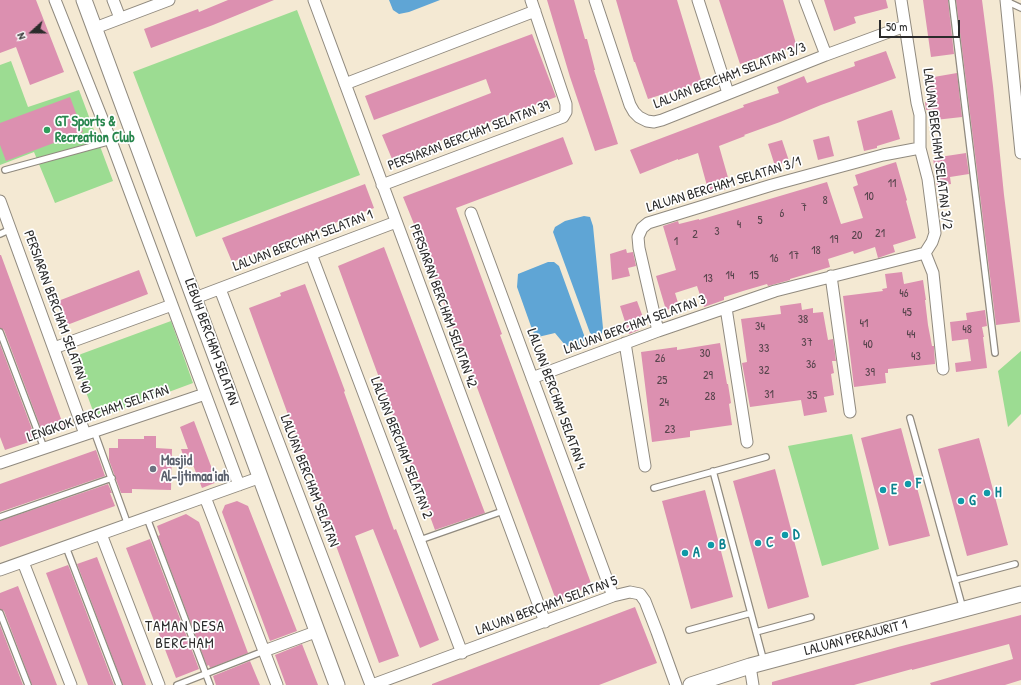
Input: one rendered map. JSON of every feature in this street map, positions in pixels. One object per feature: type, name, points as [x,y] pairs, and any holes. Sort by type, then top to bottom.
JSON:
[{"type":"street","points":[[55,0],[111,141],[239,485]]},
{"type":"street","name":"LEBUH BERCHAM SELATAN","points":[[84,0],[337,685]]},
{"type":"street","points":[[113,0],[120,18]]},
{"type":"street","points":[[95,28],[169,0]]},
{"type":"street","name":"PERSIARAN BERCHAM SELATAN 42","points":[[314,0],[545,622]]},
{"type":"street","name":"PERSIARAN BERCHAM SELATAN 39","points":[[382,185],[563,117],[566,112],[566,104],[532,0]]},
{"type":"street","name":"LALUAN BERCHAM SELATAN 3/3","points":[[595,0],[630,105],[634,112],[640,117],[647,121],[654,122],[826,55],[906,26]]},
{"type":"street","points":[[698,0],[728,93]]},
{"type":"street","points":[[806,0],[826,55]]},
{"type":"street","name":"LALUAN BERCHAM SELATAN 3/2","points":[[901,0],[920,115],[920,148],[928,179],[935,233],[932,242],[925,253]]},
{"type":"street","points":[[1006,1],[1016,59],[1021,153]]},
{"type":"street","points":[[345,84],[535,11]]},
{"type":"street","name":"LALUAN BERCHAM SELATAN 3/1","points":[[658,331],[639,248],[638,237],[642,228],[648,223],[772,185],[883,155],[920,148]]},
{"type":"street","name":"PERSIARAN BERCHAM SELATAN 40","points":[[0,201],[5,232],[90,432]]},
{"type":"street","name":"LALUAN BERCHAM SELATAN 4","points":[[471,213],[614,596]]},
{"type":"street","name":"LALUAN BERCHAM SELATAN 1","points":[[195,298],[396,222]]},
{"type":"street","points":[[925,253],[933,273],[943,369]]},
{"type":"street","name":"LALUAN BERCHAM SELATAN 3","points":[[532,378],[658,331],[775,291],[925,253]]},
{"type":"street","name":"LALUAN BERCHAM SELATAN 2","points":[[311,254],[462,653]]},
{"type":"street","points":[[831,276],[850,412]]},
{"type":"street","name":"LALUAN BERCHAM SELATAN","points":[[220,288],[372,685]]},
{"type":"street","points":[[54,348],[172,305]]},
{"type":"street","name":"LALUAN BERCHAM SELATAN 3","points":[[726,308],[747,442]]},
{"type":"street","points":[[625,343],[645,466]]},
{"type":"street","name":"LENGKOK BERCHAM SELATAN","points":[[0,463],[205,394]]},
{"type":"street","points":[[0,570],[261,477]]},
{"type":"street","points":[[205,497],[276,685]]},
{"type":"street","points":[[101,534],[159,685]]},
{"type":"street","points":[[23,562],[71,685]]},
{"type":"street","name":"LALUAN BERCHAM SELATAN 5","points":[[372,685],[614,596],[630,592],[640,594],[645,601],[676,685]]},
{"type":"street","name":"LALUAN PERAJURIT 1","points":[[691,685],[757,664],[1021,594]]},
{"type":"street","points":[[264,651],[318,631]]},
{"type":"street","points":[[753,685],[757,664]]},
{"type":"lane","points":[[952,0],[994,353]]},
{"type":"lane","points":[[1006,1],[1021,8]]},
{"type":"lane","points":[[5,170],[111,141]]},
{"type":"lane","points":[[0,332],[44,448]]},
{"type":"lane","points":[[910,418],[964,609]]},
{"type":"lane","points":[[90,432],[112,478],[128,524]]},
{"type":"lane","points":[[654,488],[766,457]]},
{"type":"lane","points":[[712,471],[756,632],[757,664]]},
{"type":"lane","points":[[0,517],[112,478]]},
{"type":"lane","points":[[420,540],[504,511]]},
{"type":"lane","points":[[147,518],[210,685]]},
{"type":"lane","points":[[66,547],[119,685]]},
{"type":"lane","points":[[955,580],[1015,564]]},
{"type":"lane","points":[[0,613],[28,685]]},
{"type":"lane","points":[[689,630],[751,613]]},
{"type":"lane","points":[[756,632],[810,617]]},
{"type":"lane","points":[[177,685],[264,651]]},
{"type":"green space","points":[[297,10],[360,175],[196,237],[133,72]]},
{"type":"green space","name":"GT Sports & Recreation Club","points":[[11,61],[28,107],[79,90],[113,181],[55,203],[34,152],[0,165],[0,65]]},
{"type":"green space","points":[[171,321],[193,383],[96,419],[73,357]]},
{"type":"green space","points":[[1021,351],[1021,414],[1008,427],[998,371]]},
{"type":"green space","points":[[852,434],[879,549],[822,566],[788,446]]},
{"type":"water","points":[[389,0],[440,0],[409,12],[399,14],[393,10]]},
{"type":"water","points":[[584,216],[590,217],[593,226],[603,328],[602,333],[598,338],[590,333],[553,232],[555,227],[565,221]]},
{"type":"water","points":[[548,262],[554,262],[559,266],[584,335],[584,341],[579,346],[571,347],[565,345],[555,333],[538,337],[533,332],[517,287],[518,274]]},
{"type":"building","points":[[0,0],[36,0],[64,72],[30,85],[16,47],[0,53]]},
{"type":"building","points":[[228,0],[274,0],[151,48],[144,29],[198,9],[199,12]]},
{"type":"building","points":[[547,0],[574,0],[585,39],[587,39],[594,70],[618,144],[595,151],[570,77]]},
{"type":"building","points":[[616,0],[677,0],[702,83],[648,99],[634,62]]},
{"type":"building","points":[[719,0],[783,0],[797,47],[740,64]]},
{"type":"building","points":[[824,0],[886,0],[888,8],[854,17],[856,23],[834,31]]},
{"type":"building","points":[[923,0],[948,0],[954,54],[931,57]]},
{"type":"building","points":[[956,0],[982,0],[1020,322],[996,325]]},
{"type":"building","points":[[532,34],[556,97],[392,159],[382,135],[491,93],[486,79],[374,120],[365,96]]},
{"type":"building","points":[[886,51],[896,78],[821,105],[719,146],[731,188],[709,193],[698,153],[640,174],[630,150],[744,107],[743,105],[779,93],[777,87],[804,76],[807,83],[855,66],[854,62]]},
{"type":"building","points":[[957,73],[962,117],[935,120],[933,109],[926,110],[925,102],[933,101],[928,78]]},
{"type":"building","points":[[70,97],[83,132],[6,161],[0,145],[0,123]]},
{"type":"building","points":[[892,110],[900,139],[877,146],[877,148],[864,151],[857,121]]},
{"type":"building","points":[[829,136],[834,156],[818,160],[813,140]]},
{"type":"building","points":[[563,137],[573,164],[456,208],[502,334],[500,335],[592,586],[556,600],[462,347],[460,348],[415,224],[403,197]]},
{"type":"building","points":[[782,140],[789,161],[775,166],[768,144]]},
{"type":"building","points":[[966,153],[969,174],[950,177],[951,184],[937,186],[933,158]]},
{"type":"building","points":[[896,162],[916,238],[893,245],[895,252],[878,258],[875,247],[854,254],[853,251],[828,259],[830,267],[790,280],[768,286],[767,284],[724,297],[724,300],[704,307],[697,286],[675,293],[679,306],[666,310],[656,276],[676,270],[663,226],[678,221],[679,224],[699,220],[827,182],[841,224],[863,218],[853,187],[858,185],[855,175]]},
{"type":"building","points":[[365,184],[374,208],[232,262],[222,238]]},
{"type":"building","points":[[384,247],[485,513],[435,530],[338,266]]},
{"type":"building","points":[[626,249],[627,253],[633,252],[636,266],[628,268],[630,276],[612,280],[610,254]]},
{"type":"building","points":[[0,255],[64,427],[43,434],[4,330],[0,328]]},
{"type":"building","points":[[139,270],[148,294],[67,325],[58,301]]},
{"type":"building","points":[[902,272],[904,284],[923,280],[928,325],[932,346],[934,346],[935,364],[888,369],[888,373],[885,373],[886,383],[854,387],[843,296],[883,291],[882,289],[887,288],[885,274]]},
{"type":"building","points":[[305,284],[345,391],[344,392],[394,530],[396,529],[439,640],[420,648],[373,529],[355,536],[399,656],[379,663],[249,308],[281,296],[280,293]]},
{"type":"building","points":[[637,301],[644,320],[637,323],[639,330],[629,334],[620,306]]},
{"type":"building","points":[[801,303],[802,310],[813,308],[813,313],[823,312],[828,340],[833,339],[836,361],[832,361],[834,373],[831,374],[834,395],[824,397],[827,412],[804,416],[801,400],[750,407],[742,363],[747,362],[741,319],[781,314],[780,306]]},
{"type":"building","points":[[985,310],[987,326],[982,327],[987,368],[956,372],[955,363],[971,361],[968,339],[952,341],[950,322],[967,320],[966,313]]},
{"type":"building","points":[[720,343],[731,403],[729,404],[732,425],[690,431],[690,437],[652,442],[641,352],[677,347],[677,350]]},
{"type":"building","points":[[0,344],[35,437],[28,440],[29,442],[5,450],[0,437]]},
{"type":"building","points":[[194,421],[217,482],[202,488],[193,465],[187,467],[181,449],[188,449],[180,427]]},
{"type":"building","points":[[901,428],[930,536],[889,546],[861,438]]},
{"type":"building","points":[[144,436],[156,436],[156,448],[172,449],[171,490],[132,489],[132,493],[121,493],[109,460],[109,448],[118,448],[118,439],[144,439]]},
{"type":"building","points":[[979,438],[1008,545],[967,556],[938,449]]},
{"type":"building","points":[[96,450],[105,476],[0,512],[0,484]]},
{"type":"building","points":[[775,469],[809,597],[768,609],[733,481]]},
{"type":"building","points":[[108,484],[115,506],[0,547],[0,521]]},
{"type":"building","points":[[705,490],[733,597],[691,609],[662,501]]},
{"type":"building","points":[[237,501],[248,506],[297,631],[270,641],[222,512],[225,505]]},
{"type":"building","points":[[186,514],[199,522],[248,653],[210,668],[209,665],[207,666],[158,536],[160,535],[157,526]]},
{"type":"building","points":[[150,539],[199,669],[176,678],[126,548]]},
{"type":"building","points":[[97,557],[146,685],[123,685],[77,564]]},
{"type":"building","points":[[68,565],[114,685],[88,685],[46,573]]},
{"type":"building","points":[[18,586],[57,685],[32,685],[4,611],[0,609],[0,593]]},
{"type":"building","points":[[635,607],[657,663],[599,685],[432,685],[432,684]]},
{"type":"building","points":[[1021,615],[1021,680],[1005,685],[931,685],[930,683],[1013,659],[1009,644],[854,685],[772,685],[772,682]]},
{"type":"building","points":[[0,625],[23,685],[0,685]]},
{"type":"building","points":[[302,644],[318,685],[286,685],[275,655]]},
{"type":"building","points":[[250,661],[260,685],[216,685],[213,676]]},
{"type":"place","name":"GT Sports & Recreation Club","points":[[47,130]]},
{"type":"place","name":"Masjid Al-Ijtimaa'iah","points":[[153,469]]},
{"type":"place","name":"F","points":[[908,484]]},
{"type":"place","name":"E","points":[[883,490]]},
{"type":"place","name":"H","points":[[987,493]]},
{"type":"place","name":"G","points":[[961,501]]},
{"type":"place","name":"D","points":[[785,535]]},
{"type":"place","name":"C","points":[[758,543]]},
{"type":"place","name":"B","points":[[711,545]]},
{"type":"place","name":"A","points":[[685,553]]},
{"type":"district","name":"TAMAN DESA BERCHAM","points":[[185,636]]}]
